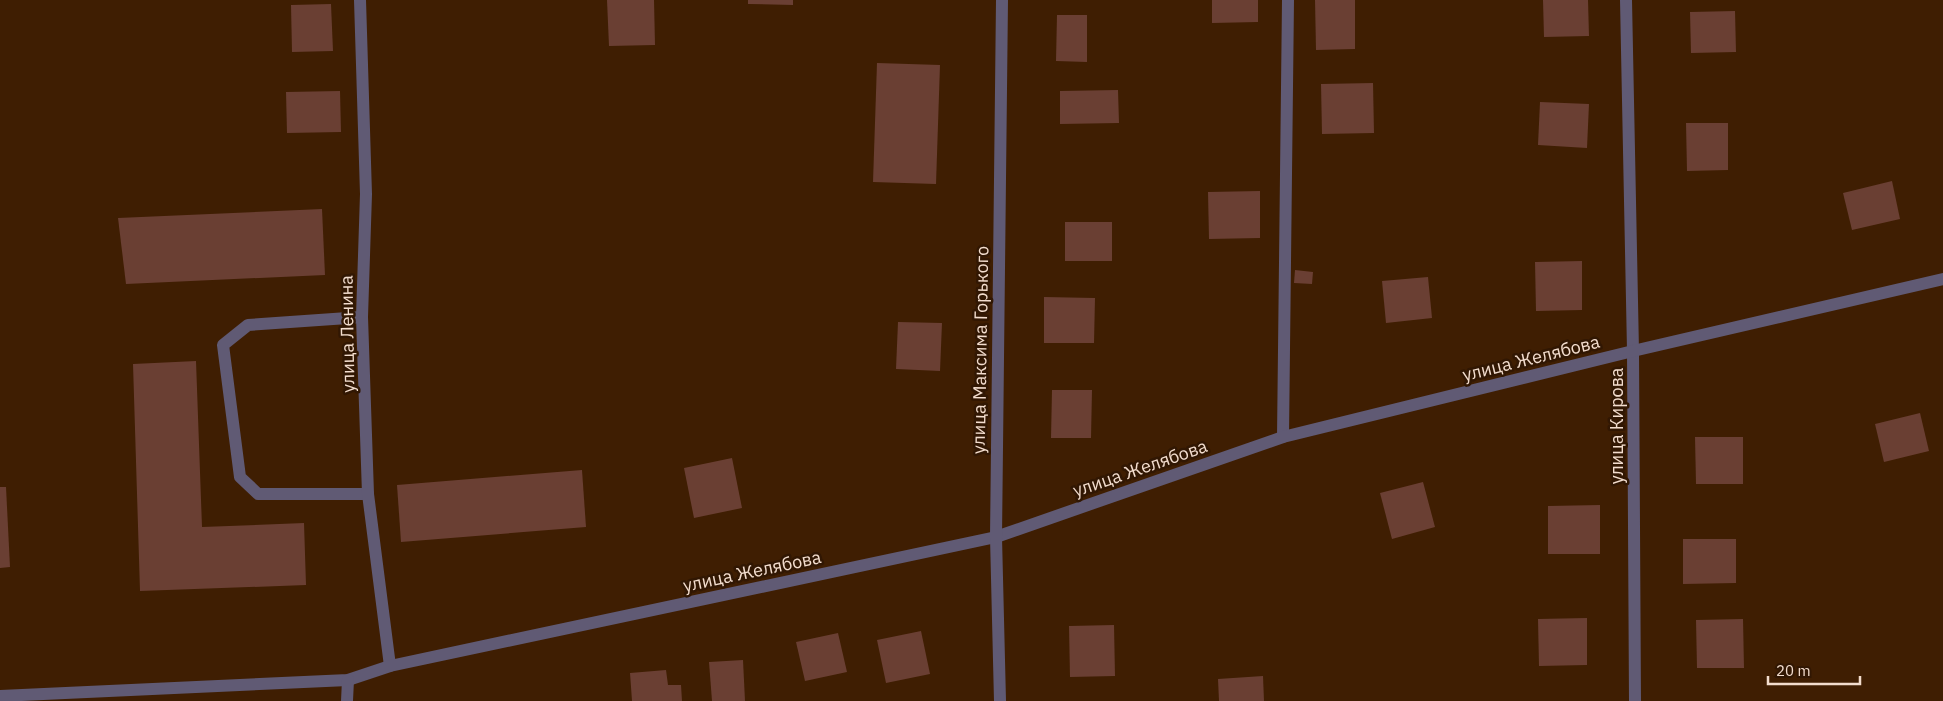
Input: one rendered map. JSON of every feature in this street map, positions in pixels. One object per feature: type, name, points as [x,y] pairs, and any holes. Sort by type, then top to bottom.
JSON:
[{"type":"street","name":"улица Ленина","points":[[360,0],[366,194],[362,317],[368,494],[390,666]]},
{"type":"street","name":"улица Максима Горького","points":[[1000,701],[996,537],[1002,0]]},
{"type":"street","points":[[1284,437],[1288,0]]},
{"type":"street","name":"улица Кирова","points":[[1626,0],[1635,701]]},
{"type":"street","name":"улица Желябова","points":[[0,696],[348,680],[390,666],[996,537],[1284,437],[1632,351],[1943,279]]},
{"type":"street","points":[[362,317],[248,325],[224,345],[240,477],[258,494],[368,494]]},
{"type":"street","points":[[347,701],[348,680]]},
{"type":"building","points":[[607,0],[654,0],[655,45],[609,46]]},
{"type":"building","points":[[748,0],[793,0],[793,5],[748,4]]},
{"type":"building","points":[[1212,0],[1258,0],[1258,22],[1212,23]]},
{"type":"building","points":[[1315,0],[1355,0],[1355,49],[1316,50]]},
{"type":"building","points":[[1543,0],[1588,0],[1589,36],[1544,37]]},
{"type":"building","points":[[331,4],[333,51],[292,52],[291,5]]},
{"type":"building","points":[[1735,11],[1736,52],[1691,53],[1690,12]]},
{"type":"building","points":[[1057,15],[1087,15],[1087,62],[1056,61]]},
{"type":"building","points":[[877,63],[940,65],[936,184],[873,182]]},
{"type":"building","points":[[1373,83],[1374,133],[1322,134],[1321,84]]},
{"type":"building","points":[[1118,90],[1119,123],[1060,124],[1060,91]]},
{"type":"building","points":[[340,91],[341,132],[287,133],[286,92]]},
{"type":"building","points":[[1540,102],[1589,104],[1587,148],[1538,145]]},
{"type":"building","points":[[1686,123],[1728,123],[1728,170],[1687,171]]},
{"type":"building","points":[[1892,181],[1900,219],[1852,230],[1843,193]]},
{"type":"building","points":[[1260,191],[1260,238],[1209,239],[1208,192]]},
{"type":"building","points":[[322,209],[325,275],[126,284],[118,218]]},
{"type":"building","points":[[1065,222],[1112,222],[1112,261],[1065,261]]},
{"type":"building","points":[[1582,261],[1582,310],[1536,311],[1535,262]]},
{"type":"building","points":[[1295,270],[1313,272],[1312,284],[1294,283]]},
{"type":"building","points":[[1428,277],[1432,318],[1386,323],[1382,281]]},
{"type":"building","points":[[1044,297],[1095,298],[1094,343],[1044,343]]},
{"type":"building","points":[[898,322],[942,323],[940,371],[896,369]]},
{"type":"building","points":[[196,361],[202,527],[304,523],[306,585],[140,591],[133,364]]},
{"type":"building","points":[[1052,390],[1092,390],[1091,438],[1051,438]]},
{"type":"building","points":[[1920,413],[1929,451],[1884,462],[1875,424]]},
{"type":"building","points":[[1695,437],[1743,437],[1743,484],[1696,484]]},
{"type":"building","points":[[732,458],[742,508],[694,518],[684,468]]},
{"type":"building","points":[[582,470],[586,527],[401,542],[397,485]]},
{"type":"building","points":[[1423,482],[1435,527],[1392,539],[1380,493]]},
{"type":"building","points":[[0,487],[6,487],[10,567],[0,568]]},
{"type":"building","points":[[1600,505],[1600,554],[1548,554],[1548,506]]},
{"type":"building","points":[[1683,539],[1736,539],[1736,583],[1683,584]]},
{"type":"building","points":[[1587,618],[1587,665],[1539,666],[1538,619]]},
{"type":"building","points":[[1743,619],[1744,668],[1697,668],[1696,620]]},
{"type":"building","points":[[1114,625],[1115,676],[1070,677],[1069,626]]},
{"type":"building","points":[[921,631],[930,674],[886,683],[877,640]]},
{"type":"building","points":[[838,633],[847,672],[805,681],[796,642]]},
{"type":"building","points":[[743,660],[745,701],[712,701],[709,662]]},
{"type":"building","points":[[666,670],[668,685],[681,685],[682,701],[632,701],[630,673]]},
{"type":"building","points":[[1263,676],[1264,701],[1219,701],[1218,679]]}]
